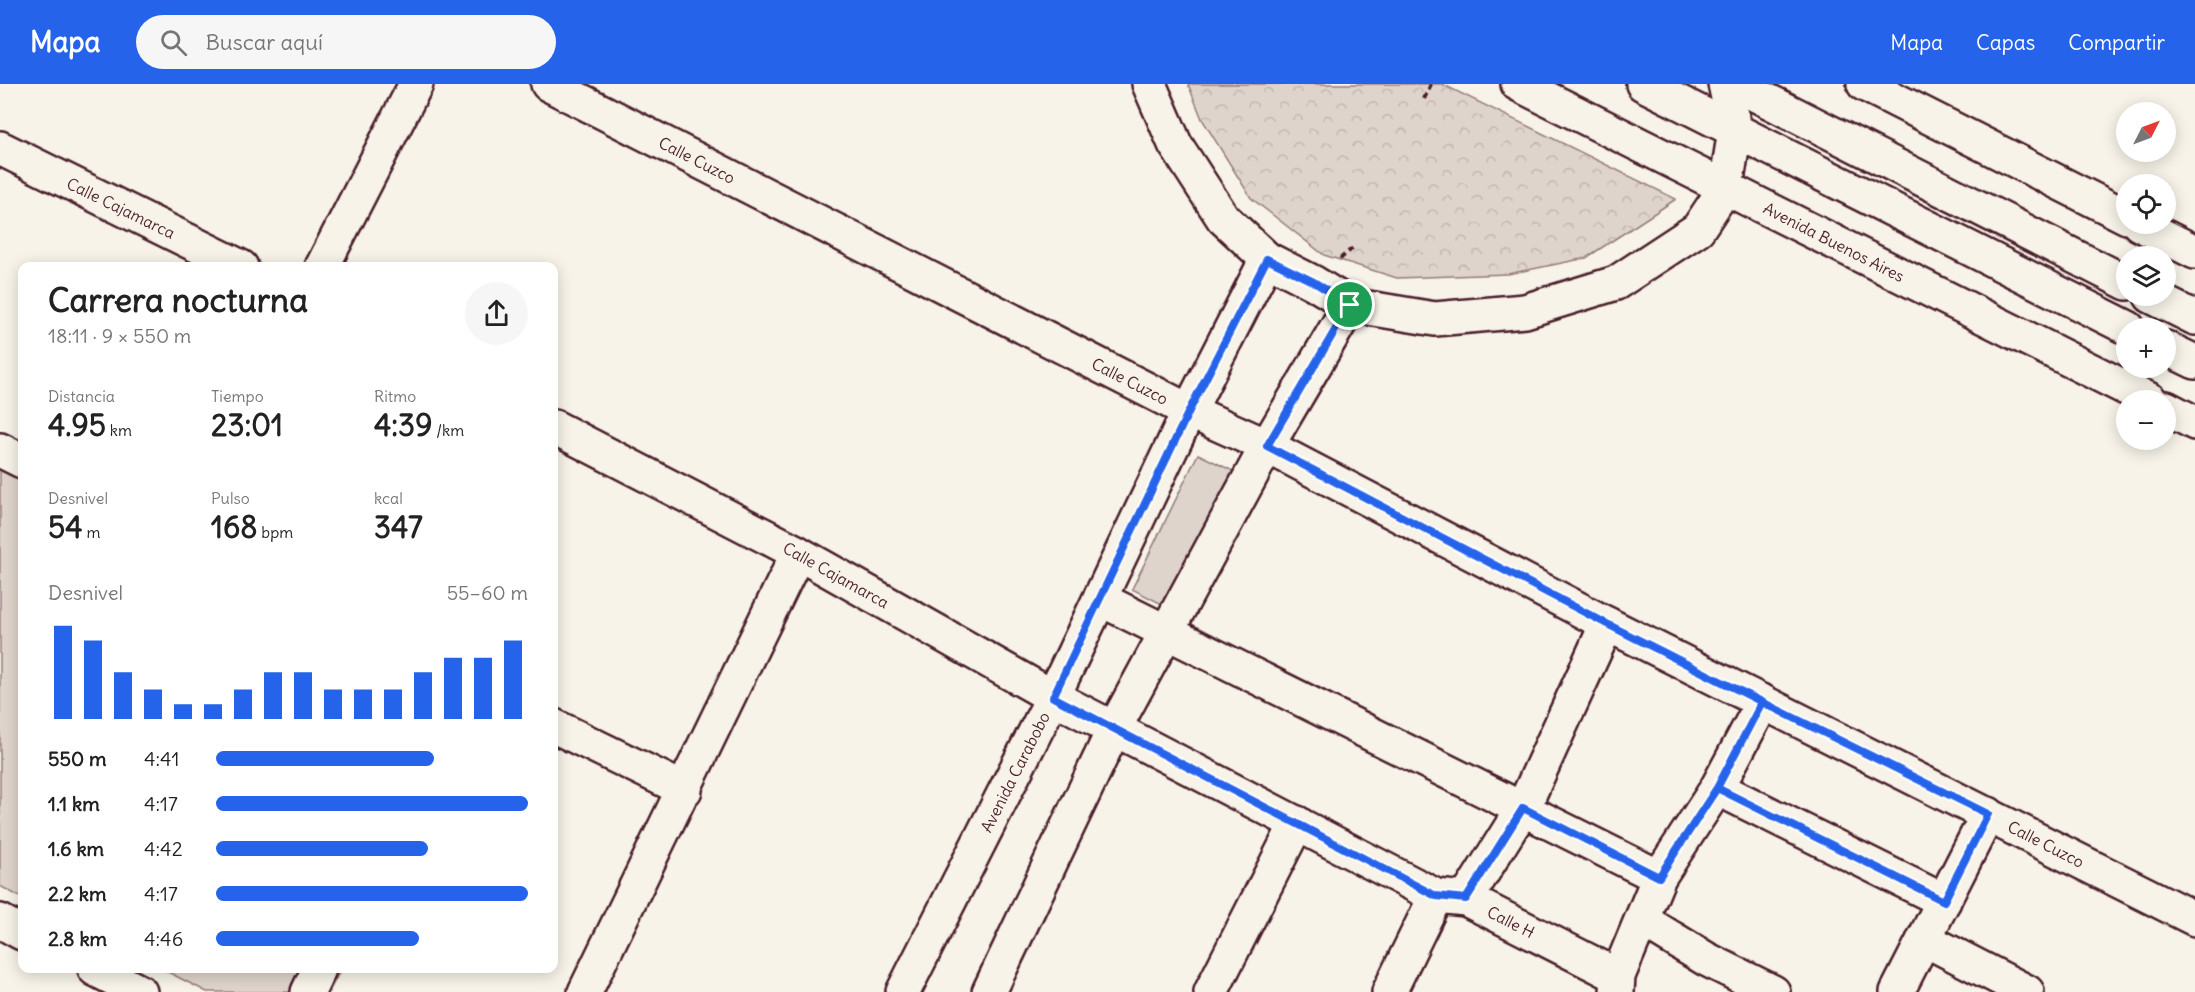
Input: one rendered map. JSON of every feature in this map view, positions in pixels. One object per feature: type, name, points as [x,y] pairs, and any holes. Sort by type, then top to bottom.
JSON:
[{"type":"main road","points":[[325,262],[416,84]]},
{"type":"main road","name":"Calle Cuzco","points":[[548,84],[1189,411],[1267,446],[1607,624],[2195,919]]},
{"type":"main road","points":[[1149,84],[1175,144],[1223,218],[1267,259],[1314,282],[1350,305],[1435,319],[1525,311],[1616,284],[1698,229],[1726,188],[1735,130],[1725,84]]},
{"type":"main road","name":"Avenida Buenos Aires","points":[[1518,84],[2130,390]]},
{"type":"main road","points":[[1643,84],[2116,322]]},
{"type":"main road","points":[[1736,84],[2116,277]]},
{"type":"main road","points":[[1864,84],[2116,211]]},
{"type":"main road","name":"Calle Cajamarca","points":[[0,148],[231,262]]},
{"type":"main road","points":[[2159,234],[2195,252]]},
{"type":"main road","name":"Avenida Carabobo","points":[[903,992],[1053,697],[1189,411],[1267,259]]},
{"type":"main road","points":[[1002,988],[1114,729],[1267,446],[1350,305]]},
{"type":"main road","points":[[2171,306],[2195,318]]},
{"type":"main road","points":[[2176,353],[2195,362]]},
{"type":"main road","points":[[2176,413],[2195,423]]},
{"type":"main road","name":"Calle Cajamarca","points":[[558,429],[798,553],[1114,729]]},
{"type":"main road","points":[[0,450],[18,459]]},
{"type":"main road","points":[[585,992],[798,553]]},
{"type":"main road","points":[[1100,599],[1659,877]]},
{"type":"main road","points":[[1389,992],[1451,897],[1523,808],[1607,624]]},
{"type":"main road","points":[[1617,984],[1659,877],[1717,788],[1762,702]]},
{"type":"main road","points":[[558,728],[684,790]]},
{"type":"main road","name":"Calle H","points":[[1114,729],[1297,824],[1451,897],[1617,984]]},
{"type":"main road","points":[[1717,788],[1944,901]]},
{"type":"main road","points":[[1897,992],[1988,814]]},
{"type":"main road","points":[[1211,992],[1297,824]]},
{"type":"main road","points":[[1642,920],[1706,959],[1773,992]]},
{"type":"main road","points":[[0,921],[18,931]]},
{"type":"main road","points":[[1924,939],[2027,992]]},
{"type":"main road","points":[[103,973],[140,992]]},
{"type":"main road","points":[[308,992],[317,973]]},
{"type":"path","points":[[1424,99],[1431,84]]},
{"type":"green space","points":[[1188,84],[1442,84],[1676,199],[1586,258],[1508,274],[1397,278],[1324,255],[1251,198],[1202,119]]},
{"type":"green space","points":[[1198,454],[1233,471],[1166,606],[1132,589]]},
{"type":"green space","points":[[0,466],[18,476],[18,896],[0,886]]},
{"type":"green space","points":[[170,973],[339,973],[329,992],[207,992]]},
{"type":"route","points":[[1350,305],[1267,446],[1607,624],[1762,702],[1740,745],[1717,788],[1944,901],[1988,814],[1762,702],[1717,788],[1659,877],[1523,808],[1466,899],[1436,896],[1053,697],[1189,411],[1267,259],[1314,282],[1350,305]]}]
